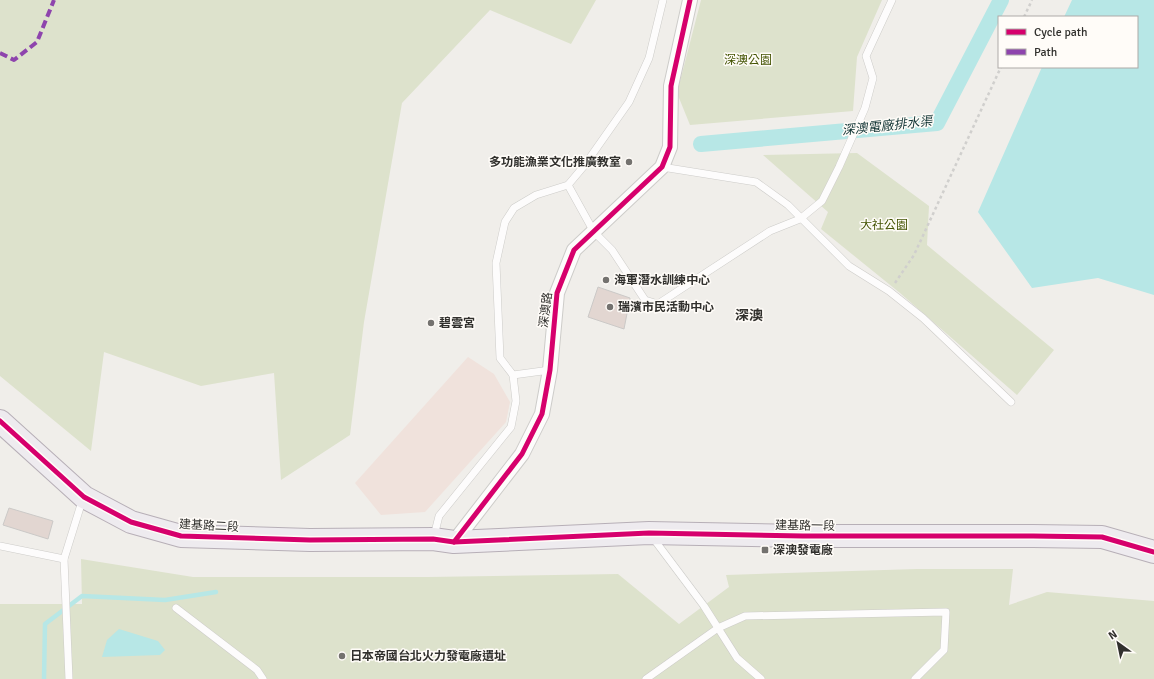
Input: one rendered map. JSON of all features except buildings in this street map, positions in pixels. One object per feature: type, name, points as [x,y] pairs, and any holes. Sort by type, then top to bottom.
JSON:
[{"type":"main road","name":"建基路二段","points":[[0,421],[84,497],[131,522],[181,536],[310,540],[433,539],[454,542]]},
{"type":"main road","name":"建基路一段","points":[[454,542],[649,533],[803,536],[1102,537],[1154,552]]},
{"type":"street","name":"深澳路","points":[[454,542],[522,454],[542,414],[550,370],[557,293],[574,250],[662,167],[670,147],[671,86],[690,0]]},
{"type":"lane","points":[[433,539],[439,516],[511,427],[516,401],[513,375],[500,358],[496,263],[505,222],[514,208],[536,195],[568,185],[584,166],[629,102],[649,58],[663,0]]},
{"type":"lane","points":[[568,185],[594,232],[612,250],[645,300],[658,304],[770,231],[800,219],[822,201],[865,108],[873,78],[866,56],[892,0]]},
{"type":"lane","points":[[662,167],[756,182],[788,205],[800,219],[849,266],[889,291],[923,318],[1011,402]]},
{"type":"lane","points":[[513,375],[550,370]]},
{"type":"lane","points":[[69,679],[64,559],[84,497]]},
{"type":"lane","points":[[649,533],[704,606],[737,658],[761,679]]},
{"type":"lane","points":[[0,546],[64,559]]},
{"type":"lane","points":[[176,608],[257,670],[263,679]]},
{"type":"lane","points":[[646,679],[718,628],[744,616],[946,612],[944,650],[915,679]]},
{"type":"path","points":[[1024,16],[1032,0]]},
{"type":"path","points":[[889,291],[914,255],[1001,68]]},
{"type":"shaded area","points":[[468,357],[494,374],[510,402],[506,422],[425,512],[381,515],[355,483]]},
{"type":"green space","points":[[0,0],[596,0],[571,44],[490,10],[402,103],[364,322],[350,435],[281,480],[274,373],[201,386],[104,352],[91,451],[0,376]]},
{"type":"green space","name":"深澳公園","points":[[701,0],[882,0],[857,57],[853,111],[690,125],[677,93]]},
{"type":"green space","name":"大社公園","points":[[857,153],[929,206],[927,245],[1054,350],[1017,395],[900,293],[821,229],[828,212],[763,155]]},
{"type":"green space","points":[[81,559],[193,577],[428,577],[618,574],[679,624],[729,587],[726,575],[917,569],[1013,569],[1009,605],[1047,592],[1154,601],[1154,679],[0,679],[0,604],[82,604]]},
{"type":"water","points":[[1072,0],[1154,0],[1154,295],[1098,278],[1032,288],[978,212],[1042,68],[1138,68],[1138,16],[1064,16]]},
{"type":"water","points":[[119,629],[158,641],[165,650],[160,655],[102,657],[107,640]]},
{"type":"waterway","name":"深澳電廠排水渠","points":[[701,144],[937,123],[1001,0]]},
{"type":"waterway","name":"深澳電廠排水渠","points":[[44,679],[45,624],[82,596],[165,600],[216,592]]},
{"type":"marked path","points":[[0,53],[14,60],[37,42],[54,0]]},
{"type":"cycle path","points":[[454,542],[522,454],[542,414],[550,370],[557,293],[574,250],[662,167],[670,147],[671,86],[690,0]]},
{"type":"cycle path","points":[[0,421],[84,497],[131,522],[181,536],[310,540],[433,539],[454,542],[649,533],[803,536],[1102,537],[1154,552]]},
{"type":"place","name":"多功能漁業文化推廣教室","points":[[629,162]]},
{"type":"place","name":"海軍潛水訓練中心","points":[[606,280]]},
{"type":"place","name":"瑞濱市民活動中心","points":[[610,307]]},
{"type":"place","name":"碧雲宮","points":[[431,323]]},
{"type":"place","name":"深澳發電廠","points":[[765,550]]},
{"type":"place","name":"日本帝國台北火力發電廠遺址","points":[[342,656]]},
{"type":"district","name":"深澳","points":[[749,315]]}]
